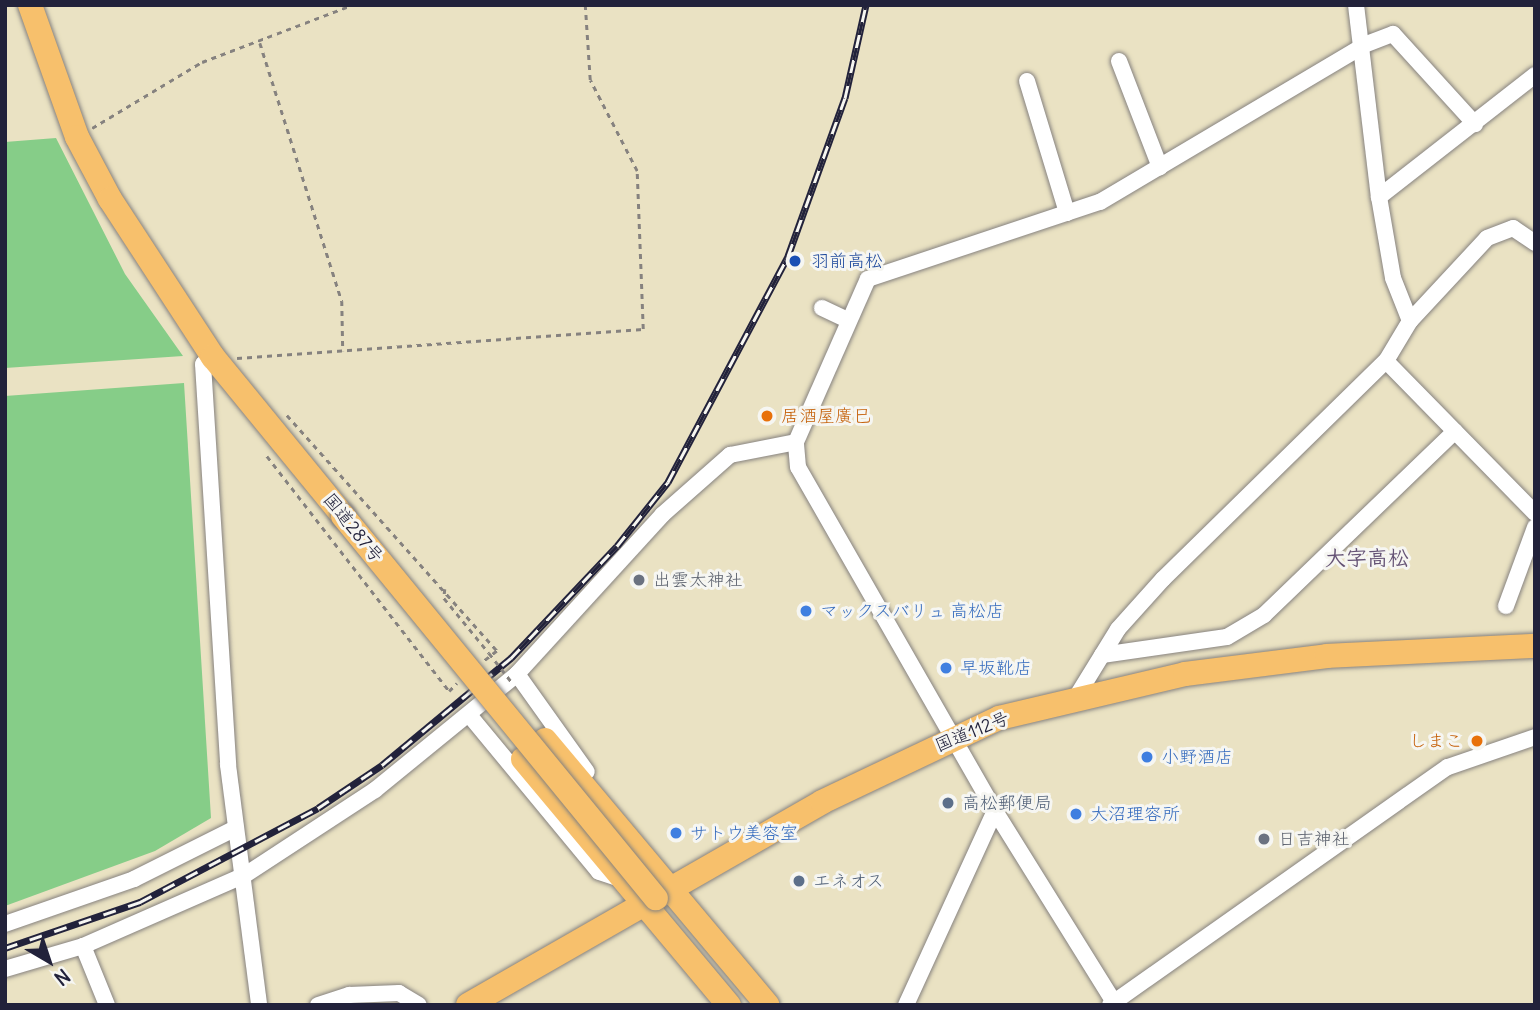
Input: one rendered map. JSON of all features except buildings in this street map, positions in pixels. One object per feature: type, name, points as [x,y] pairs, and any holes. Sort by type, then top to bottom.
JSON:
[{"type":"highway","name":"国道287号","points":[[30,5],[77,137],[157,276],[213,357],[736,999]]},
{"type":"highway","points":[[344,515],[545,740],[666,889],[767,1005]]},
{"type":"highway","points":[[344,515],[523,759],[640,903],[736,999]]},
{"type":"highway","name":"国道112号","points":[[468,1005],[640,903],[948,739],[1075,699],[1228,669],[1327,656],[1535,646]]},
{"type":"street","points":[[1356,5],[1364,45],[1378,197],[1393,278],[1410,321]]},
{"type":"street","points":[[1475,124],[1393,34],[1364,45],[1160,167],[1067,213],[868,279],[796,442],[798,467],[948,739],[1112,1003],[1448,767],[1535,737]]},
{"type":"street","points":[[1119,61],[1160,167]]},
{"type":"street","points":[[1378,197],[1535,75]]},
{"type":"street","points":[[1027,81],[1067,213]]},
{"type":"street","points":[[1075,699],[1102,655],[1163,579],[1386,361],[1410,321],[1487,237],[1513,228],[1535,243]]},
{"type":"street","points":[[822,308],[848,320]]},
{"type":"street","points":[[213,357],[203,364],[232,830],[245,875],[254,1000],[259,1005]]},
{"type":"street","points":[[1386,361],[1534,512]]},
{"type":"street","points":[[1102,655],[1223,637],[1264,615],[1455,431]]},
{"type":"street","points":[[5,969],[83,946],[245,875],[375,790],[514,678],[662,515],[730,455],[796,442]]},
{"type":"street","points":[[1506,606],[1535,527]]},
{"type":"street","points":[[1223,637],[1228,669]]},
{"type":"street","points":[[514,678],[643,841],[643,860]]},
{"type":"street","points":[[470,716],[599,872],[621,878]]},
{"type":"street","points":[[906,1005],[995,811]]},
{"type":"street","points":[[5,924],[134,879],[232,830]]},
{"type":"street","points":[[83,946],[107,1005]]},
{"type":"street","points":[[318,1005],[349,995],[399,993],[419,1005]]},
{"type":"path","points":[[77,137],[170,78],[352,5]]},
{"type":"path","points":[[213,357],[343,351],[643,329],[637,171],[590,80],[585,5]]},
{"type":"path","points":[[260,43],[342,301],[343,351]]},
{"type":"path","points":[[445,589],[444,598],[489,653],[514,678]]},
{"type":"green space","points":[[56,138],[125,274],[183,356],[5,368],[5,142]]},
{"type":"green space","points":[[184,383],[211,818],[155,851],[5,906],[5,396]]},
{"type":"railway","points":[[5,948],[140,902],[318,808],[382,765],[511,658],[617,546],[668,482],[788,256],[845,98],[866,5]]},
{"type":"place","name":"羽前高松","points":[[795,261]]},
{"type":"place","name":"居酒屋廣巳","points":[[767,416]]},
{"type":"place","name":"出雲太神社","points":[[639,580]]},
{"type":"place","name":"マックスバリュ 高松店","points":[[806,611]]},
{"type":"place","name":"早坂靴店","points":[[946,668]]},
{"type":"place","name":"しまこ","points":[[1477,741]]},
{"type":"place","name":"小野酒店","points":[[1147,757]]},
{"type":"place","name":"高松郵便局","points":[[948,803]]},
{"type":"place","name":"大沼理容所","points":[[1076,814]]},
{"type":"place","name":"サトウ美容室","points":[[676,833]]},
{"type":"place","name":"日吉神社","points":[[1264,839]]},
{"type":"place","name":"エネオス","points":[[799,881]]},
{"type":"district","name":"大字高松","points":[[1367,558]]}]
